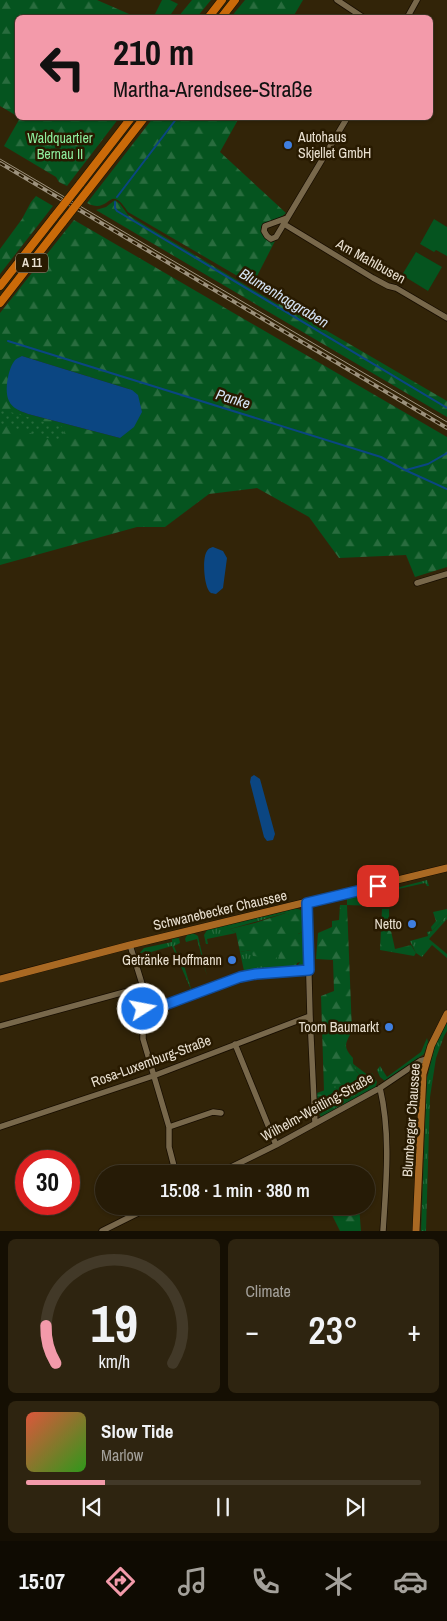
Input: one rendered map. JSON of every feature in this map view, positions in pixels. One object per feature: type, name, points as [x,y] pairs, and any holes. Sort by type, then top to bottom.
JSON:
[{"type":"highway","points":[[210,15],[222,0]]},
{"type":"highway","points":[[223,15],[235,0]]},
{"type":"highway","name":"A 11","points":[[0,286],[129,120]]},
{"type":"highway","name":"A 11","points":[[0,303],[142,120]]},
{"type":"main road","name":"Schwanebecker Chaussee","points":[[0,978],[447,868]]},
{"type":"main road","name":"Blumberger Chaussee","points":[[416,1231],[423,1074],[438,1030],[447,1014]]},
{"type":"street","points":[[338,0],[360,15]]},
{"type":"street","points":[[409,15],[417,0]]},
{"type":"street","name":"Am Mahlbusen","points":[[346,120],[285,221],[337,257],[447,318]]},
{"type":"street","points":[[417,583],[447,574]]},
{"type":"street","points":[[307,903],[315,1123]]},
{"type":"street","points":[[130,945],[142,987],[143,1040],[169,1127],[169,1147],[174,1165]]},
{"type":"street","points":[[143,1009],[154,1009],[248,975],[309,970]]},
{"type":"street","points":[[0,1026],[142,987]]},
{"type":"street","name":"Rosa-Luxemburg-Straße","points":[[0,1127],[153,1076],[310,1016]]},
{"type":"street","points":[[235,1044],[276,1144]]},
{"type":"street","name":"Wilhelm-Weitling-Straße","points":[[235,1165],[380,1088],[420,1061],[427,1059]]},
{"type":"street","points":[[380,1088],[387,1142],[383,1231]]},
{"type":"street","points":[[169,1127],[213,1112],[221,1113]]},
{"type":"street","points":[[102,1231],[134,1215]]},
{"type":"green space","name":"Waldquartier Bernau II","points":[[0,0],[97,0],[131,15],[15,15],[15,115],[0,106]]},
{"type":"green space","points":[[162,0],[170,0],[178,4],[170,15],[154,15]]},
{"type":"green space","points":[[192,0],[211,0],[199,15],[180,15]]},
{"type":"green space","points":[[245,0],[303,0],[294,15],[233,15]]},
{"type":"green space","name":"Waldquartier Bernau II","points":[[19,120],[117,120],[67,186],[59,182],[56,177],[4,146]]},
{"type":"green space","points":[[151,120],[238,120],[220,152],[286,213],[261,227],[265,237],[275,241],[254,282],[246,281],[128,212],[117,199],[113,199],[101,206],[87,203]]},
{"type":"green space","points":[[36,196],[53,206],[0,274],[0,249]]},
{"type":"green space","points":[[115,200],[128,215],[277,304],[281,304],[447,401],[447,417],[96,210],[106,207]]},
{"type":"green space","points":[[434,219],[447,227],[447,256],[436,250],[434,252],[420,244]]},
{"type":"green space","points":[[74,220],[447,437],[447,567],[415,577],[406,555],[339,558],[309,517],[257,488],[209,494],[165,527],[137,527],[0,565],[0,313]],"holes":[[[22,356],[132,390],[120,438],[18,410]]]},
{"type":"green space","points":[[416,252],[442,267],[428,291],[402,275]]},
{"type":"green space","points":[[0,409],[65,428],[61,442],[0,424]]},
{"type":"green space","points":[[427,880],[429,886],[425,883],[394,890],[395,894],[385,896],[385,891]]},
{"type":"green space","points":[[369,893],[373,897],[373,906],[347,905],[347,898]]},
{"type":"green space","points":[[340,905],[347,905],[352,1031],[346,1047],[353,1058],[353,1065],[356,1070],[364,1080],[368,1078],[371,1084],[337,1107],[335,1087],[324,1091],[321,996],[334,991],[333,960],[316,959],[318,933],[332,927],[332,921],[339,920]]},
{"type":"green space","points":[[295,908],[301,910],[305,915],[307,961],[302,966],[296,968],[300,962],[298,934],[302,932],[303,917],[285,913],[230,929],[236,933],[207,939],[208,944],[206,944],[204,935],[207,930]]},
{"type":"green space","points":[[382,909],[389,909],[389,922],[395,949],[411,945],[416,953],[414,956],[380,950]]},
{"type":"green space","points":[[447,909],[447,915],[432,931],[431,927],[436,921],[433,912]]},
{"type":"green space","points":[[299,912],[303,917],[302,932],[298,934],[303,944],[304,954],[303,961],[297,963],[296,968],[280,970],[277,964],[280,956],[271,963],[266,963],[262,957],[253,956],[251,950],[240,952],[236,933],[230,929],[286,913],[289,915]]},
{"type":"green space","points":[[447,915],[447,919],[429,939],[447,954],[447,958],[432,945],[422,957],[416,953],[410,941],[428,936],[427,932],[432,931]]},
{"type":"green space","points":[[193,933],[198,936],[207,976],[197,939],[186,942],[185,939],[187,935]]},
{"type":"green space","points":[[179,938],[180,943],[174,946],[177,954],[180,952],[192,992],[172,946],[151,952],[152,955],[148,957],[146,951],[139,954],[144,948],[172,942],[172,939]]},
{"type":"green space","points":[[251,950],[281,956],[280,970],[244,971],[240,952]]},
{"type":"green space","points":[[447,1022],[447,1031],[436,1058],[430,1097],[426,1231],[421,1231],[427,1078],[436,1043]]},
{"type":"green space","points":[[427,1038],[428,1042],[424,1054],[385,1081],[380,1077],[377,1070],[380,1066],[387,1077],[421,1052]]},
{"type":"green space","points":[[352,1063],[369,1076],[372,1073],[377,1082],[375,1089],[321,1117],[320,1115],[337,1107],[371,1084],[360,1075]]},
{"type":"green space","points":[[336,1086],[337,1107],[320,1115],[318,1113],[317,1093]]},
{"type":"green space","points":[[332,1215],[360,1215],[361,1231],[340,1231]]},
{"type":"water","points":[[22,356],[132,390],[138,395],[142,412],[134,427],[120,438],[28,414],[12,406],[8,397],[7,382],[13,363]]},
{"type":"water","points":[[213,547],[223,551],[227,558],[223,588],[216,594],[211,593],[207,588],[204,571],[205,554],[208,549]]},
{"type":"water","points":[[254,775],[260,779],[275,834],[273,840],[267,841],[264,837],[250,782],[251,777]]},
{"type":"waterway","points":[[117,197],[175,120]]},
{"type":"waterway","name":"Blumenhaggraben","points":[[115,202],[117,211],[447,408]]},
{"type":"waterway","name":"Panke","points":[[8,341],[381,457],[447,489]]},
{"type":"waterway","points":[[406,470],[428,464],[447,453]]},
{"type":"tram line","points":[[0,159],[447,422]]},
{"type":"railway","points":[[0,163],[447,428]]},
{"type":"place","name":"Autohaus Skjellet GmbH","points":[[288,145]]},
{"type":"place","name":"Netto","points":[[412,924]]},
{"type":"place","name":"Getränke Hoffmann","points":[[232,960]]},
{"type":"place","name":"Toom Baumarkt","points":[[389,1027]]},
{"type":"route","points":[[143,1009],[154,1009],[248,975],[309,970],[307,903],[378,886]]}]
